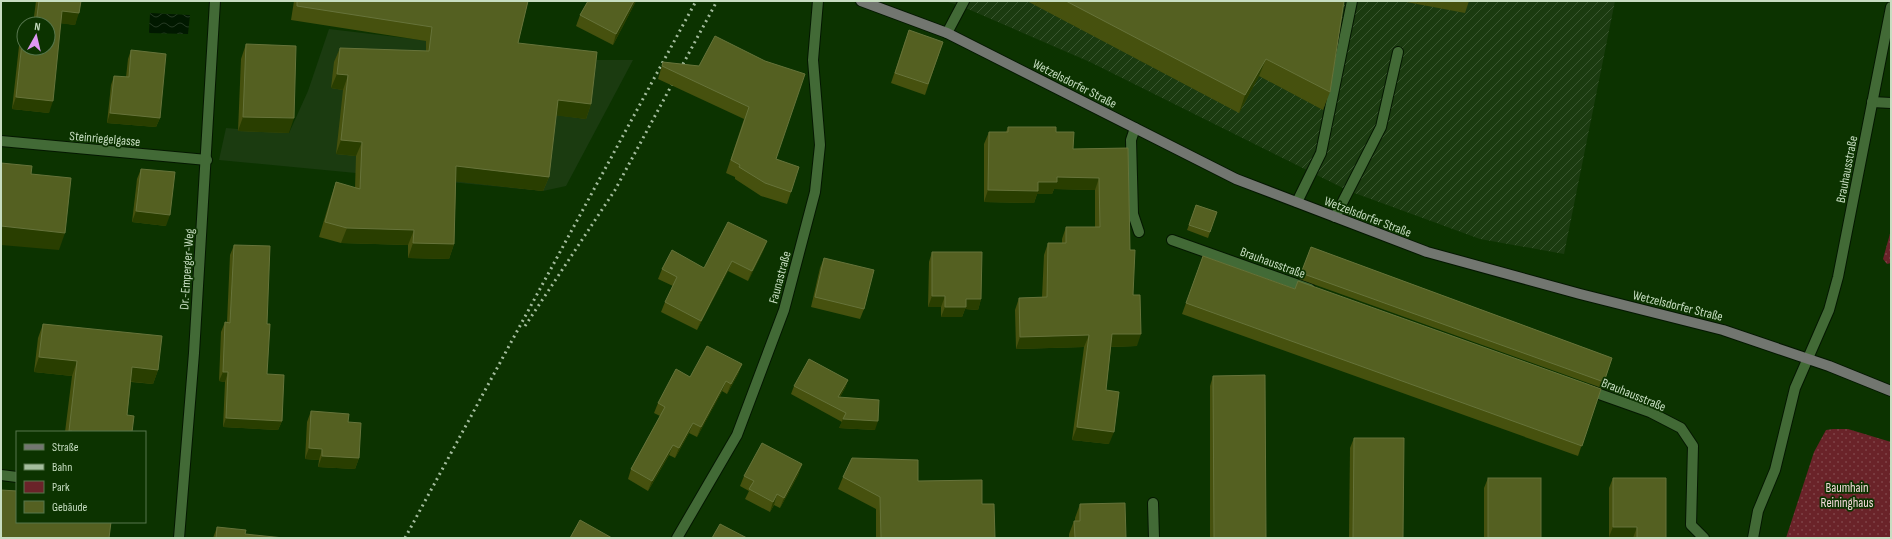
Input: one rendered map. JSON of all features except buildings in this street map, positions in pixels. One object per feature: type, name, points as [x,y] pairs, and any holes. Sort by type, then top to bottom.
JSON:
[{"type":"main road","name":"Wetzelsdorfer Straße","points":[[861,1],[947,33],[1236,179],[1427,252],[1580,294],[1723,330],[1807,358],[1891,392]]},
{"type":"street","name":"Dr.-Emperger-Weg","points":[[179,538],[207,160],[215,1]]},
{"type":"street","name":"Faunastraße","points":[[677,538],[737,435],[784,310],[816,184],[820,145],[813,60],[818,1]]},
{"type":"street","points":[[947,33],[964,1]]},
{"type":"street","points":[[1297,202],[1321,153],[1352,1]]},
{"type":"street","name":"Brauhausstraße","points":[[1753,538],[1758,511],[1775,470],[1792,399],[1807,358],[1829,310],[1838,277],[1891,7]]},
{"type":"street","points":[[1335,217],[1381,127],[1398,52]]},
{"type":"street","points":[[1872,102],[1891,103]]},
{"type":"street","points":[[1135,128],[1130,140],[1133,214],[1139,232]]},
{"type":"street","name":"Steinriegelgasse","points":[[1,141],[207,160]]},
{"type":"street","name":"Brauhausstraße","points":[[1172,240],[1322,294]]},
{"type":"street","name":"Brauhausstraße","points":[[1576,385],[1650,412],[1681,428],[1693,446],[1691,525],[1704,538]]},
{"type":"street","points":[[1,475],[16,477]]},
{"type":"street","points":[[1153,503],[1154,538]]},
{"type":"shaded area","points":[[945,1],[1615,1],[1564,254],[1480,239],[1349,191],[1090,62],[961,6]]},
{"type":"shaded area","points":[[329,29],[593,60],[633,60],[566,186],[543,191],[219,160],[226,128],[289,133],[308,91]]},
{"type":"green space","points":[[1891,230],[1891,263],[1887,264],[1883,259]]},
{"type":"green space","name":"Baumhain Reininghaus","points":[[1848,429],[1891,442],[1891,538],[1786,538],[1814,452],[1826,430]]},
{"type":"water","points":[[150,13],[190,15],[188,34],[149,33]]},
{"type":"railway","points":[[405,538],[696,1]]},
{"type":"railway","points":[[525,326],[615,190],[717,1]]}]
